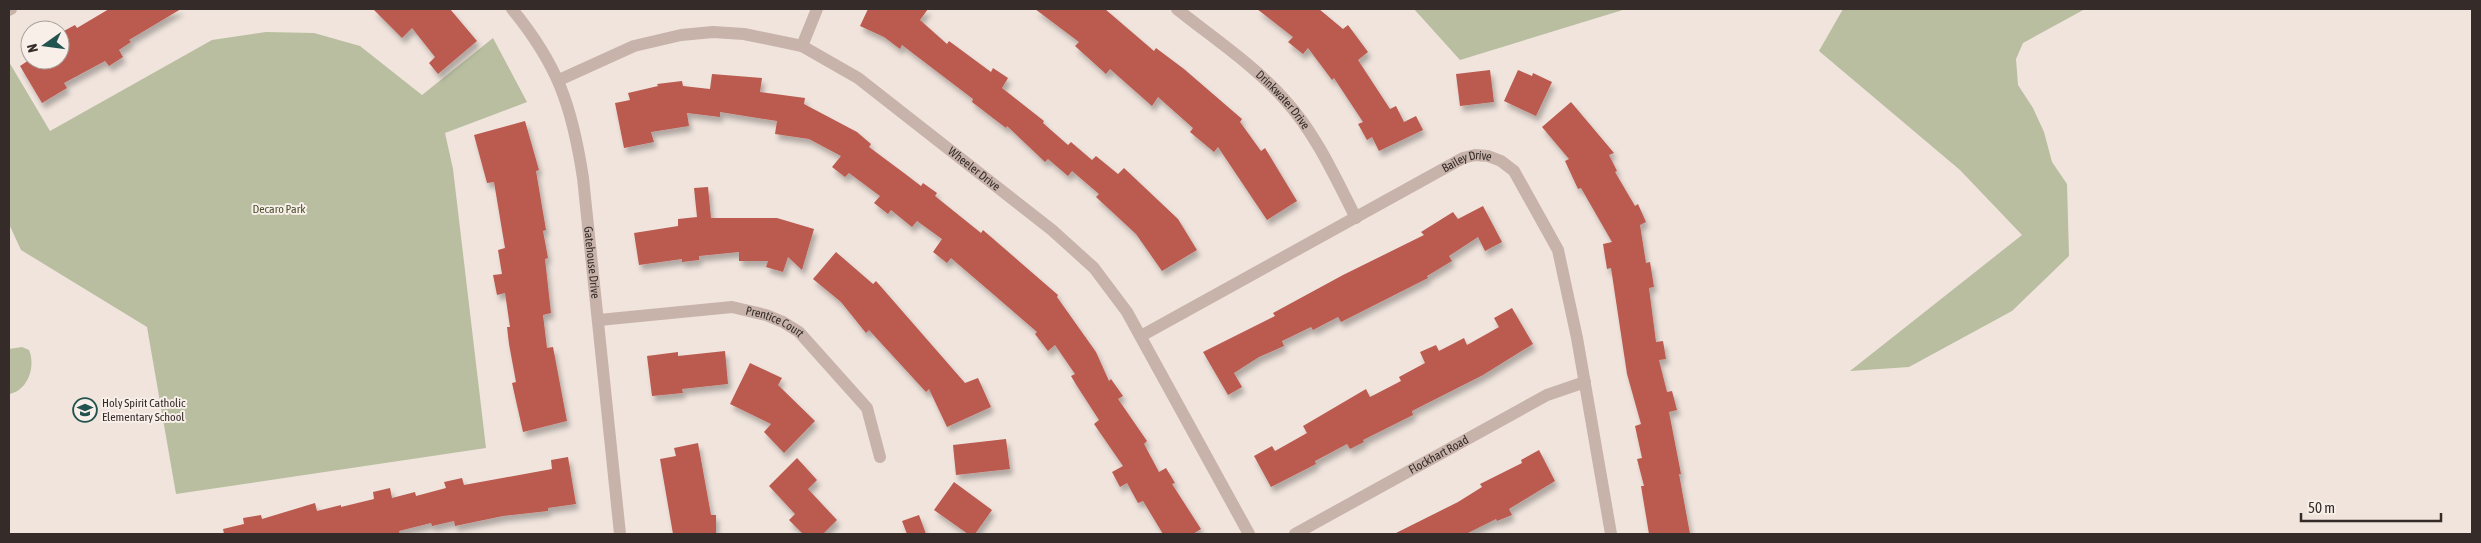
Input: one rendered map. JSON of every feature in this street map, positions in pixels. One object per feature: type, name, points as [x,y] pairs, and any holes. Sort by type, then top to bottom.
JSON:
[{"type":"street","name":"Gatehouse Drive","points":[[512,9],[526,27],[559,80],[568,106],[580,155],[599,320],[620,534]]},
{"type":"street","points":[[802,46],[817,9]]},
{"type":"street","name":"Drinkwater Drive","points":[[1177,9],[1243,61],[1285,99],[1318,146],[1356,218]]},
{"type":"street","name":"Wheeler Drive","points":[[559,80],[634,46],[681,35],[713,32],[744,34],[802,46],[858,78],[1077,251],[1111,288],[1141,336],[1249,534]]},
{"type":"street","name":"Bailey Drive","points":[[1141,336],[1463,158],[1476,155],[1488,156],[1501,161],[1514,170],[1558,250],[1585,382],[1611,534]]},
{"type":"street","name":"Prentice Court","points":[[599,320],[732,307],[766,314],[783,322],[799,332],[867,408],[880,457]]},
{"type":"street","name":"Flockhart Road","points":[[1295,534],[1548,395],[1585,382]]},
{"type":"green space","points":[[1414,9],[1626,9],[1460,60]]},
{"type":"green space","points":[[1843,9],[2085,9],[2023,43],[2016,59],[2018,85],[2033,108],[2044,132],[2052,162],[2067,184],[2069,256],[2012,311],[1909,367],[1850,371],[2022,235],[1960,170],[1819,51]]},
{"type":"green space","name":"Decaro Park","points":[[266,32],[314,33],[360,46],[422,95],[493,38],[527,102],[445,133],[453,169],[486,448],[176,494],[147,327],[21,250],[9,224],[9,62],[50,131],[212,40]]},
{"type":"green space","points":[[22,347],[29,350],[32,363],[31,370],[26,383],[16,392],[9,394],[9,349]]},
{"type":"building","points":[[109,9],[181,9],[129,40],[131,42],[119,50],[123,57],[109,66],[105,61],[64,83],[67,88],[42,103],[22,70],[70,70],[70,28],[75,25],[77,28]]},
{"type":"building","points":[[373,9],[450,9],[477,41],[438,74],[429,63],[435,57],[412,28],[402,38]]},
{"type":"building","points":[[868,9],[928,9],[920,20],[947,44],[949,41],[991,72],[993,68],[1008,78],[1002,88],[1044,121],[1043,123],[1068,145],[1071,142],[1092,160],[1096,156],[1118,174],[1124,168],[1178,219],[1197,250],[1162,271],[1136,234],[1096,197],[1099,194],[1072,171],[1068,176],[1048,159],[1045,162],[1007,126],[1006,128],[972,102],[973,99],[902,45],[900,49],[884,37],[860,26]]},
{"type":"building","points":[[1035,9],[1105,9],[1154,51],[1156,48],[1184,69],[1242,119],[1240,122],[1261,151],[1265,148],[1297,201],[1267,220],[1218,147],[1214,152],[1190,132],[1193,128],[1158,97],[1152,106],[1110,69],[1106,74],[1075,46],[1079,42]]},
{"type":"building","points":[[1257,9],[1319,9],[1343,29],[1348,25],[1368,52],[1358,60],[1390,109],[1396,106],[1404,122],[1416,116],[1423,130],[1379,151],[1372,137],[1367,140],[1358,124],[1363,122],[1334,78],[1332,80],[1308,48],[1303,54],[1288,42],[1293,37]]},
{"type":"building","points":[[1490,70],[1494,102],[1460,106],[1456,74]]},
{"type":"building","points":[[1518,70],[1532,76],[1533,73],[1552,82],[1536,116],[1504,101]]},
{"type":"building","points":[[712,74],[762,78],[760,92],[805,98],[804,104],[857,132],[871,144],[869,147],[921,186],[923,183],[937,193],[935,196],[981,233],[983,230],[1058,295],[1057,297],[1096,352],[1109,381],[1111,379],[1123,396],[1118,399],[1147,441],[1144,444],[1159,472],[1166,468],[1175,483],[1172,484],[1201,529],[1193,534],[1163,534],[1143,501],[1138,503],[1127,483],[1120,487],[1112,472],[1123,466],[1094,424],[1099,420],[1071,376],[1075,374],[1055,345],[1048,351],[1035,334],[1037,332],[993,294],[951,258],[947,263],[933,252],[942,239],[917,221],[912,227],[891,210],[888,214],[874,203],[880,196],[849,173],[845,177],[832,167],[841,156],[809,139],[775,134],[777,121],[720,112],[720,117],[687,113],[689,126],[651,132],[654,142],[624,148],[615,103],[630,100],[628,93],[658,86],[657,84],[682,81],[683,86],[710,89]]},
{"type":"building","points":[[1571,102],[1614,153],[1609,155],[1617,171],[1615,172],[1635,206],[1638,204],[1646,222],[1640,225],[1646,263],[1650,262],[1654,287],[1649,288],[1656,342],[1663,341],[1666,359],[1659,360],[1667,392],[1672,391],[1677,410],[1669,412],[1690,534],[1649,534],[1641,486],[1644,486],[1637,459],[1642,458],[1635,426],[1641,424],[1627,374],[1611,268],[1607,269],[1603,244],[1612,242],[1581,188],[1578,189],[1565,161],[1569,159],[1542,127]]},
{"type":"building","points":[[525,121],[539,170],[536,171],[546,230],[543,231],[548,258],[545,259],[551,313],[543,315],[547,348],[553,347],[567,421],[523,432],[512,383],[516,382],[509,344],[507,327],[510,327],[505,293],[497,295],[493,275],[502,274],[498,250],[505,248],[494,182],[487,183],[474,135]]},
{"type":"building","points":[[708,187],[711,218],[777,218],[814,229],[802,270],[788,257],[783,272],[766,267],[768,261],[739,261],[739,252],[699,256],[699,260],[682,262],[682,259],[639,265],[634,233],[678,226],[678,219],[697,217],[694,188]]},
{"type":"building","points":[[1483,206],[1502,242],[1485,251],[1478,237],[1449,256],[1452,261],[1427,276],[1428,278],[1341,322],[1338,317],[1313,330],[1311,327],[1282,341],[1284,346],[1259,357],[1234,373],[1242,387],[1228,395],[1203,352],[1275,316],[1273,313],[1343,275],[1424,235],[1421,232],[1453,212],[1458,219]]},
{"type":"building","points":[[836,252],[873,284],[876,281],[965,383],[978,378],[991,407],[947,427],[929,389],[926,392],[869,330],[866,333],[841,302],[813,279]]},
{"type":"building","points":[[1512,308],[1533,344],[1483,375],[1412,411],[1413,415],[1363,440],[1364,442],[1350,449],[1347,444],[1315,461],[1316,464],[1271,487],[1254,456],[1272,446],[1275,451],[1307,433],[1303,426],[1366,389],[1370,397],[1401,381],[1399,377],[1425,363],[1420,352],[1436,345],[1439,351],[1464,338],[1467,345],[1499,327],[1494,318]]},
{"type":"building","points":[[725,351],[728,384],[682,389],[683,393],[652,396],[647,356],[678,352],[678,356]]},
{"type":"building","points":[[750,363],[782,378],[778,385],[815,421],[784,453],[764,432],[771,424],[730,404]]},
{"type":"building","points":[[1006,439],[1010,469],[956,475],[953,445]]},
{"type":"building","points":[[698,443],[711,515],[716,515],[716,534],[673,534],[660,459],[676,456],[674,448]]},
{"type":"building","points":[[1539,450],[1555,481],[1509,509],[1512,515],[1497,521],[1496,519],[1466,534],[1394,534],[1458,502],[1482,487],[1480,484],[1522,463],[1521,460]]},
{"type":"building","points":[[568,457],[576,504],[548,508],[548,511],[503,516],[455,526],[454,521],[432,526],[431,523],[399,531],[400,534],[224,534],[223,529],[244,524],[243,518],[261,515],[262,519],[315,503],[317,511],[341,505],[341,507],[374,499],[373,492],[390,488],[392,498],[415,492],[416,496],[446,488],[444,482],[462,478],[464,485],[552,469],[551,460]]},
{"type":"building","points":[[797,458],[817,480],[808,489],[837,520],[823,534],[803,534],[789,520],[795,514],[769,486]]},
{"type":"building","points":[[954,482],[992,510],[975,534],[968,534],[934,510]]},
{"type":"building","points":[[919,515],[926,534],[907,534],[902,521]]},
{"type":"place","name":"Holy Spirit Catholic Elementary School","points":[[85,410]]}]
